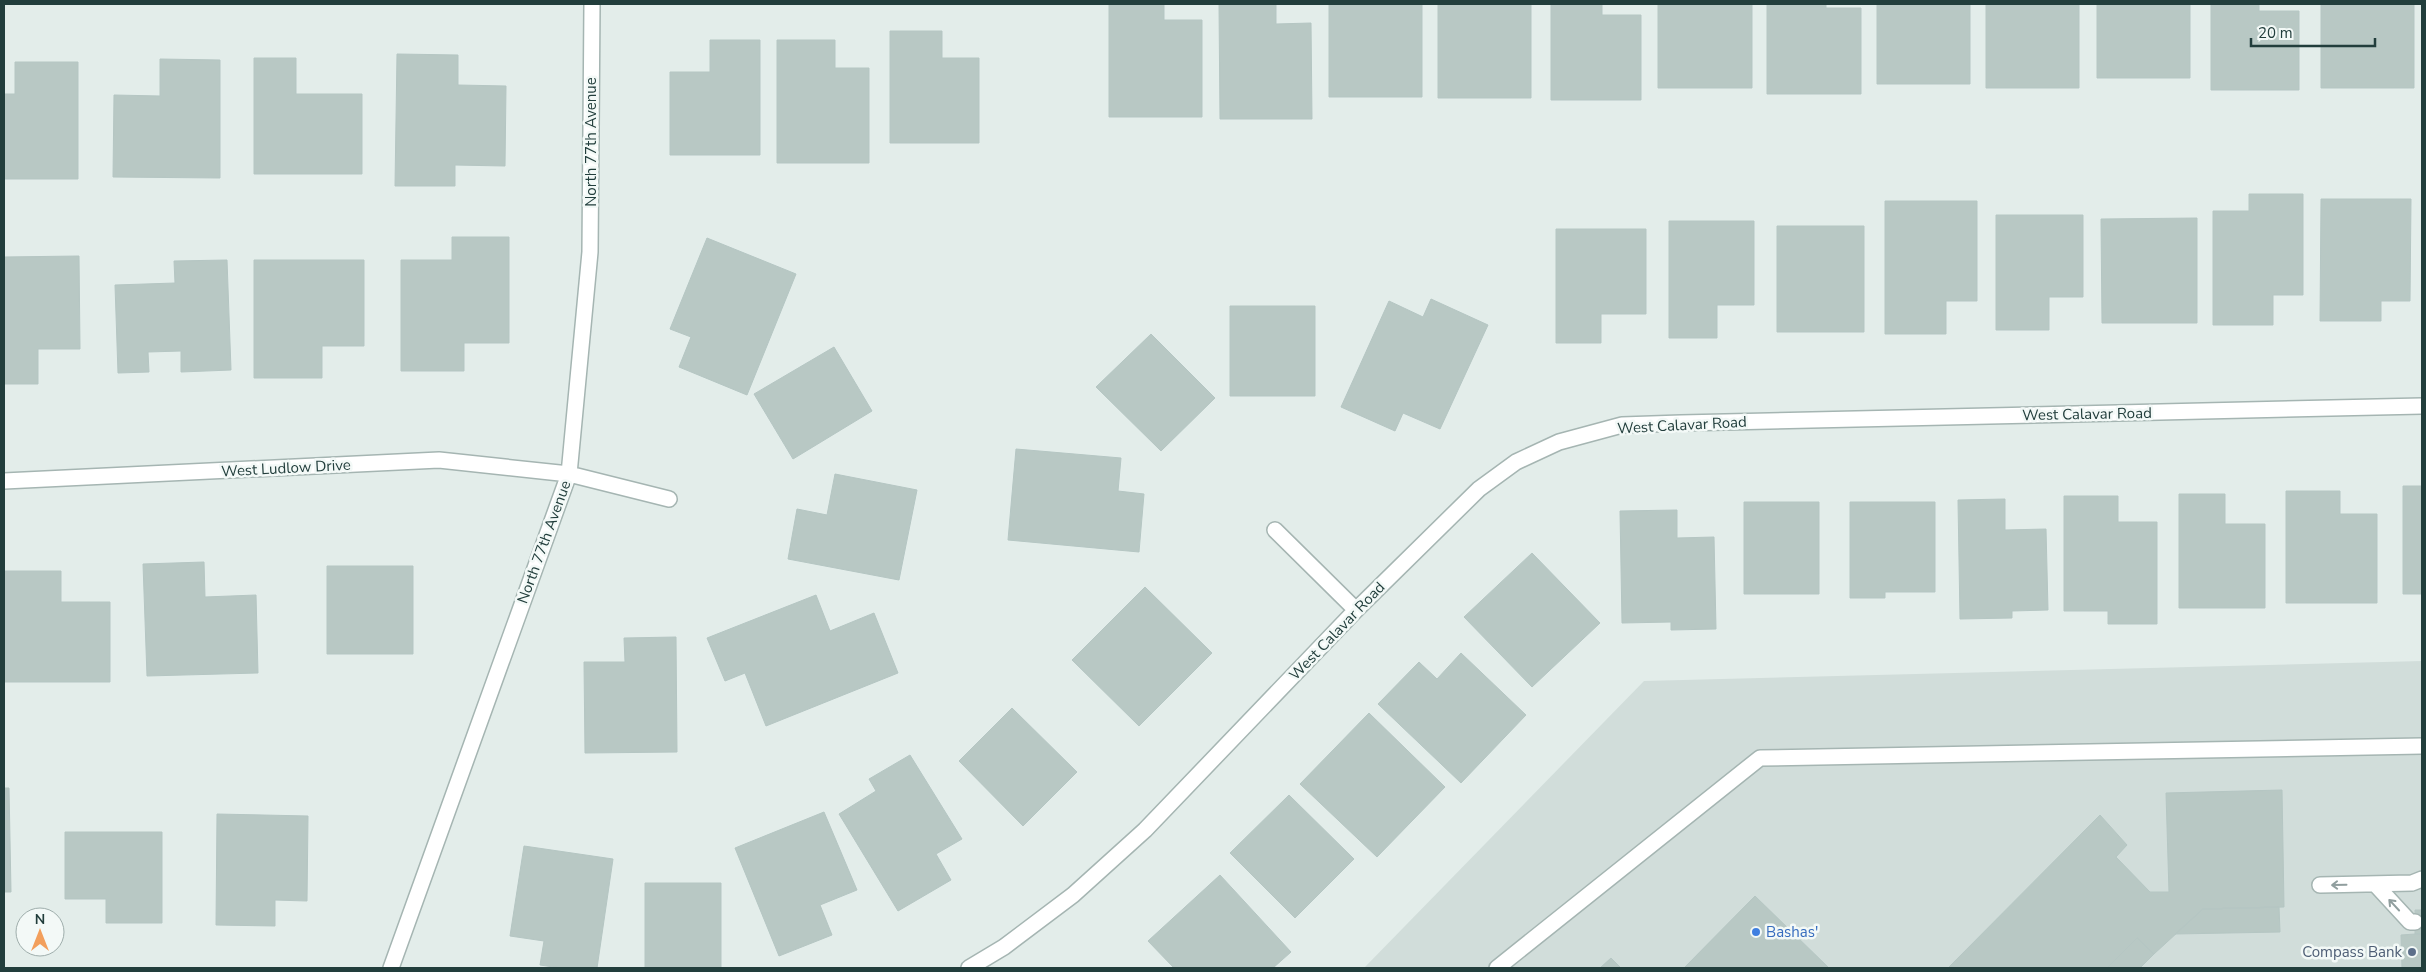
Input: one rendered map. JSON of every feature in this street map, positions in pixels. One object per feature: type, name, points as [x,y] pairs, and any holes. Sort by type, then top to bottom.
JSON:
[{"type":"street","name":"North 77th Avenue","points":[[391,968],[568,474],[590,252],[592,4]]},
{"type":"street","name":"West Calavar Road","points":[[970,968],[1004,947],[1073,895],[1145,830],[1356,610],[1479,489],[1516,462],[1559,442],[1622,425],[2422,406]]},
{"type":"street","name":"West Ludlow Drive","points":[[4,482],[439,460],[568,474],[669,499]]},
{"type":"street","points":[[1275,530],[1356,610]]},
{"type":"street","points":[[1497,968],[1760,758],[2422,746]]},
{"type":"street","points":[[2320,885],[2419,884],[2422,871]]},
{"type":"street","points":[[2375,884],[2410,922],[2415,922]]},
{"type":"shaded area","points":[[2422,661],[2422,968],[1364,968],[1644,681]]},
{"type":"building","points":[[1109,4],[1164,4],[1164,20],[1202,20],[1202,117],[1109,117]]},
{"type":"building","points":[[1219,4],[1276,4],[1276,24],[1311,23],[1312,119],[1220,119]]},
{"type":"building","points":[[1329,4],[1422,4],[1422,97],[1329,97]]},
{"type":"building","points":[[1438,4],[1531,4],[1531,98],[1438,98]]},
{"type":"building","points":[[1551,4],[1602,4],[1602,15],[1641,15],[1641,100],[1551,100]]},
{"type":"building","points":[[1658,4],[1752,4],[1752,88],[1658,88]]},
{"type":"building","points":[[1767,4],[1826,4],[1826,8],[1861,8],[1861,94],[1767,94]]},
{"type":"building","points":[[1877,4],[1970,4],[1970,84],[1877,84]]},
{"type":"building","points":[[1986,4],[2079,4],[2079,88],[1986,88]]},
{"type":"building","points":[[2097,4],[2190,4],[2190,78],[2097,78]]},
{"type":"building","points":[[2211,4],[2259,4],[2259,11],[2299,11],[2299,90],[2211,90]]},
{"type":"building","points":[[2321,4],[2414,4],[2414,88],[2321,88]]},
{"type":"building","points":[[890,31],[942,31],[942,58],[979,58],[979,143],[890,143]]},
{"type":"building","points":[[710,40],[760,40],[760,155],[670,155],[670,72],[710,72]]},
{"type":"building","points":[[777,40],[835,40],[835,68],[869,68],[869,163],[777,163]]},
{"type":"building","points":[[397,54],[458,55],[458,85],[506,86],[505,166],[455,165],[455,186],[395,186]]},
{"type":"building","points":[[254,58],[296,58],[296,94],[362,94],[362,174],[254,174]]},
{"type":"building","points":[[160,59],[220,60],[220,178],[113,177],[114,95],[160,96]]},
{"type":"building","points":[[15,62],[78,62],[78,179],[4,179],[4,94],[15,94]]},
{"type":"building","points":[[2249,194],[2303,194],[2303,295],[2273,295],[2273,325],[2213,325],[2213,211],[2249,211]]},
{"type":"building","points":[[2321,199],[2411,199],[2410,301],[2381,301],[2381,321],[2320,321]]},
{"type":"building","points":[[1885,201],[1977,201],[1977,301],[1946,301],[1946,334],[1885,334]]},
{"type":"building","points":[[1996,215],[2083,215],[2083,297],[2049,297],[2049,330],[1996,330]]},
{"type":"building","points":[[2197,218],[2197,323],[2102,323],[2101,219]]},
{"type":"building","points":[[1669,221],[1754,221],[1754,305],[1717,305],[1717,338],[1669,338]]},
{"type":"building","points":[[1777,226],[1864,226],[1864,332],[1777,332]]},
{"type":"building","points":[[1556,229],[1646,229],[1646,314],[1601,314],[1601,343],[1556,343]]},
{"type":"building","points":[[452,237],[509,237],[509,343],[464,343],[464,371],[401,371],[401,260],[452,260]]},
{"type":"building","points":[[707,238],[796,274],[747,395],[679,367],[691,337],[670,329]]},
{"type":"building","points":[[79,256],[80,349],[38,349],[38,384],[4,384],[4,257]]},
{"type":"building","points":[[227,260],[231,370],[181,372],[181,351],[148,352],[149,372],[118,373],[115,285],[175,283],[174,261]]},
{"type":"building","points":[[254,260],[364,260],[364,346],[322,346],[322,378],[254,378]]},
{"type":"building","points":[[1431,299],[1488,325],[1440,429],[1403,413],[1395,431],[1341,407],[1389,301],[1423,317]]},
{"type":"building","points":[[1230,306],[1315,306],[1315,396],[1230,396]]},
{"type":"building","points":[[1151,334],[1215,398],[1161,451],[1096,387]]},
{"type":"building","points":[[834,347],[872,411],[793,459],[754,394]]},
{"type":"building","points":[[1016,449],[1121,458],[1118,491],[1144,494],[1139,552],[1008,540]]},
{"type":"building","points":[[835,474],[917,490],[899,580],[788,559],[797,509],[827,515]]},
{"type":"building","points":[[2403,486],[2422,486],[2422,594],[2403,594]]},
{"type":"building","points":[[2286,491],[2340,491],[2340,514],[2377,514],[2377,603],[2286,603]]},
{"type":"building","points":[[2179,494],[2225,494],[2225,524],[2265,524],[2265,608],[2179,608]]},
{"type":"building","points":[[2064,496],[2118,496],[2118,522],[2157,522],[2157,624],[2108,624],[2108,611],[2064,611]]},
{"type":"building","points":[[2005,499],[2005,530],[2046,529],[2048,610],[2012,611],[2012,618],[1960,619],[1958,500]]},
{"type":"building","points":[[1744,502],[1819,502],[1819,594],[1744,594]]},
{"type":"building","points":[[1850,502],[1935,502],[1935,592],[1885,592],[1885,598],[1850,598]]},
{"type":"building","points":[[1677,510],[1677,538],[1714,537],[1716,629],[1671,630],[1671,622],[1622,623],[1620,511]]},
{"type":"building","points":[[1532,553],[1600,623],[1532,687],[1464,617]]},
{"type":"building","points":[[204,562],[205,597],[256,595],[258,673],[147,676],[143,564]]},
{"type":"building","points":[[327,566],[413,566],[413,654],[327,654]]},
{"type":"building","points":[[4,571],[61,571],[61,602],[110,602],[110,682],[4,682]]},
{"type":"building","points":[[1145,587],[1212,653],[1139,726],[1072,660]]},
{"type":"building","points":[[816,595],[830,631],[874,613],[898,673],[766,726],[745,673],[725,681],[707,638]]},
{"type":"building","points":[[676,637],[677,752],[585,753],[584,662],[625,662],[624,638]]},
{"type":"building","points":[[1461,653],[1526,715],[1461,783],[1378,704],[1419,662],[1437,679]]},
{"type":"building","points":[[1012,708],[1077,772],[1023,826],[959,761]]},
{"type":"building","points":[[1369,713],[1445,787],[1377,857],[1300,784]]},
{"type":"building","points":[[910,755],[962,839],[936,854],[951,880],[898,911],[839,814],[876,791],[869,779]]},
{"type":"building","points":[[4,788],[9,788],[11,892],[4,892]]},
{"type":"building","points":[[2282,790],[2284,907],[2203,909],[2154,954],[2137,938],[2107,968],[1948,968],[2100,815],[2127,845],[2116,857],[2150,892],[2169,892],[2166,793]]},
{"type":"building","points":[[1289,795],[1354,859],[1295,918],[1230,853]]},
{"type":"building","points":[[824,812],[857,890],[820,905],[832,935],[779,956],[735,848]]},
{"type":"building","points":[[217,814],[308,816],[307,901],[275,900],[275,926],[216,925]]},
{"type":"building","points":[[65,832],[162,832],[162,923],[106,923],[106,899],[65,899]]},
{"type":"building","points":[[524,846],[613,859],[597,968],[560,968],[540,965],[544,941],[510,936]]},
{"type":"building","points":[[1220,875],[1291,952],[1273,968],[1174,968],[1148,941]]},
{"type":"building","points":[[645,883],[721,883],[721,968],[645,968]]},
{"type":"building","name":"Bashas'","points":[[1755,896],[1829,968],[1684,968]]},
{"type":"building","points":[[2279,907],[2280,932],[2175,934],[2203,909]]},
{"type":"building","points":[[2415,910],[2422,910],[2422,934],[2415,934]]},
{"type":"building","name":"Compass Bank","points":[[2422,934],[2422,968],[2402,968],[2401,935]]},
{"type":"building","points":[[2137,938],[2154,954],[2140,968],[2107,968]]},
{"type":"building","points":[[1611,958],[1621,968],[1600,968]]},
{"type":"place","name":"Bashas'","points":[[1756,932]]},
{"type":"place","name":"Compass Bank","points":[[2412,952]]}]
